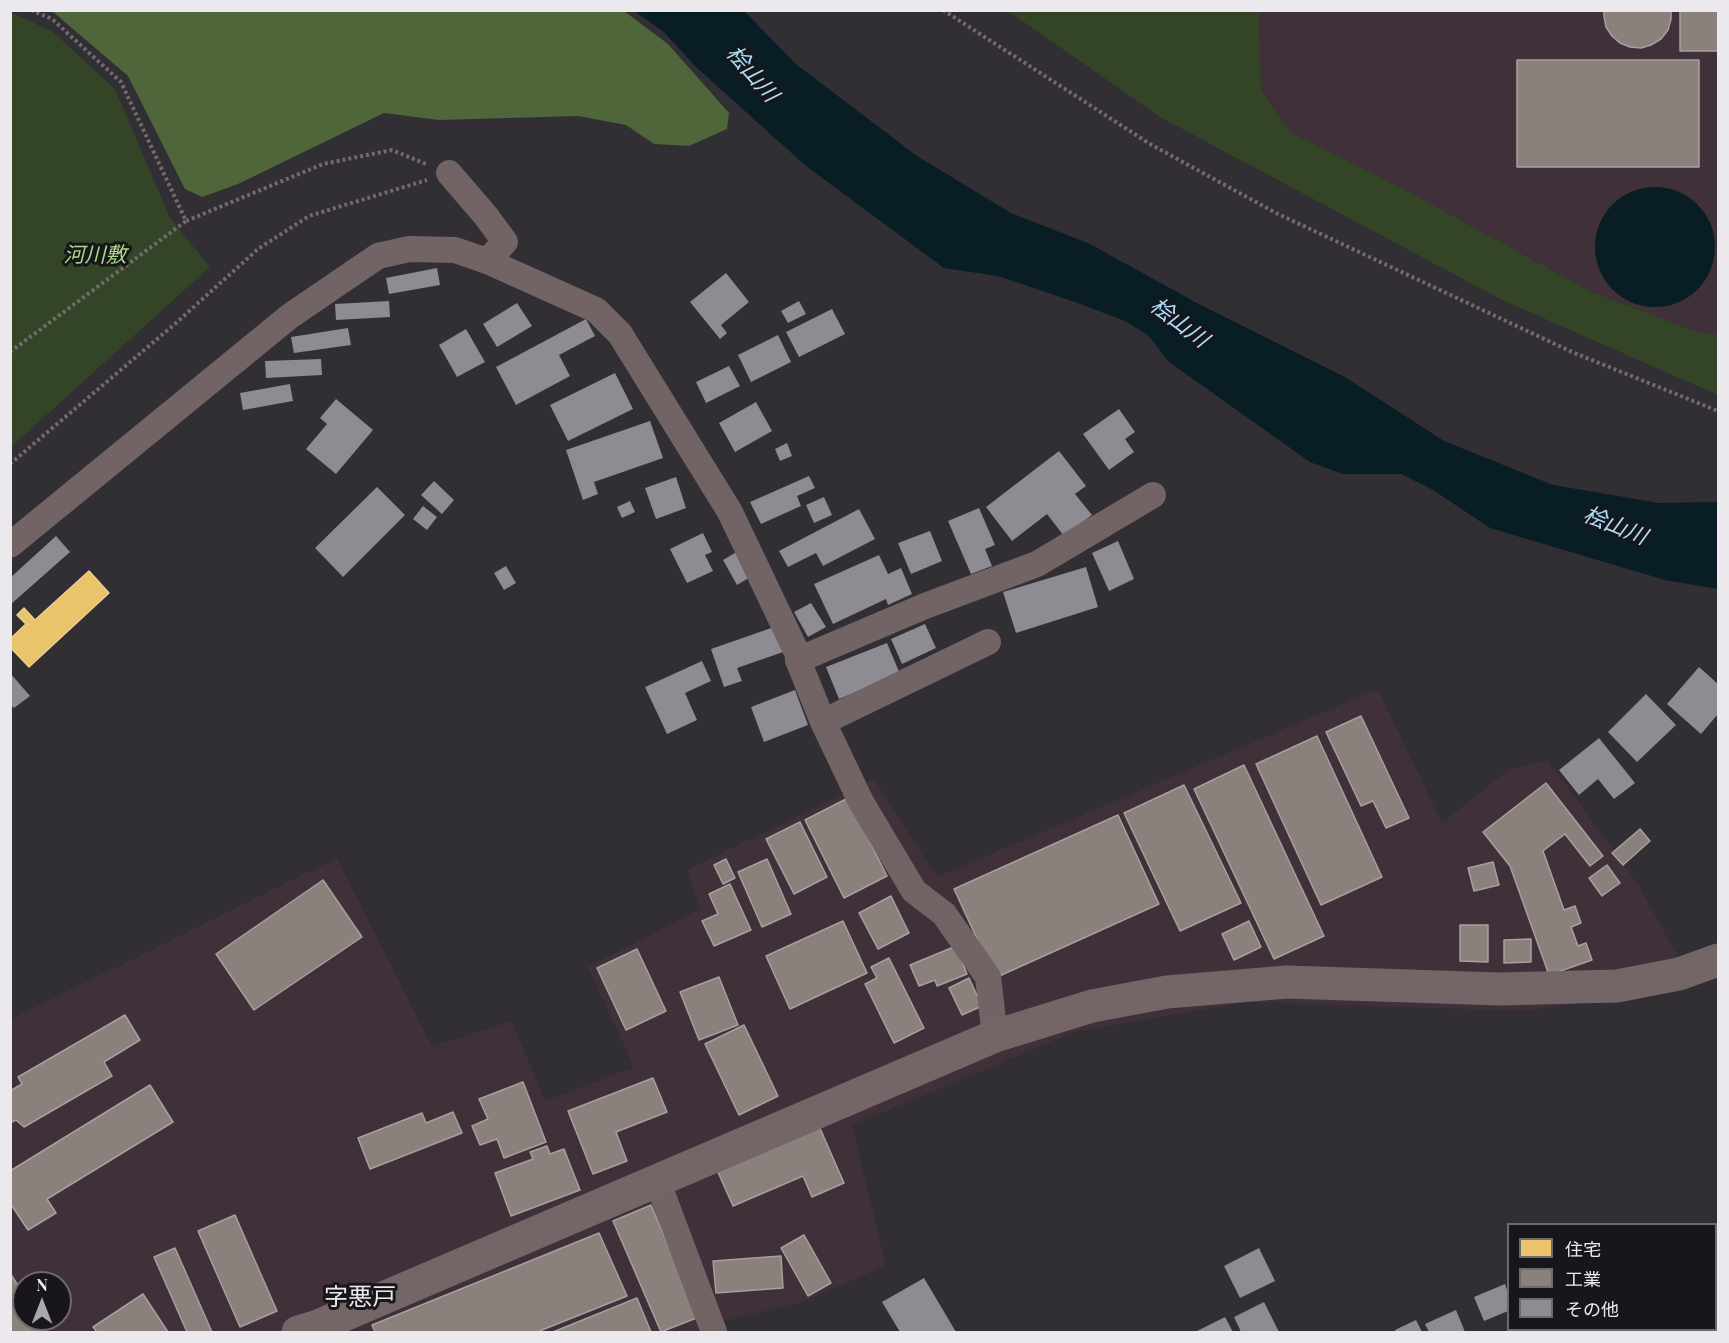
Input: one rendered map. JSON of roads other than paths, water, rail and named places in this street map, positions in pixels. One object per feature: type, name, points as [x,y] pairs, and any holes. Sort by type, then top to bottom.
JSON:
[{"type":"street","points":[[449,173],[505,242],[487,261]]},
{"type":"street","points":[[10,545],[290,316],[378,256],[409,249],[454,250],[487,261],[596,310],[620,334],[730,512],[798,655],[823,722],[861,802],[914,891],[944,914],[988,977],[995,1036]]},
{"type":"street","points":[[798,660],[925,606],[1037,564],[1153,495]]},
{"type":"street","points":[[823,722],[988,642]]},
{"type":"street","points":[[298,1332],[318,1326],[995,1036],[1092,1006],[1167,992],[1287,982],[1500,989],[1617,986],[1679,974],[1719,960]]},
{"type":"street","points":[[657,1180],[714,1332]]},
{"type":"water","name":"桧山川","points":[[634,11],[744,11],[797,65],[917,156],[1011,213],[1090,244],[1195,302],[1345,377],[1444,441],[1553,485],[1659,503],[1718,502],[1718,589],[1665,580],[1490,528],[1433,490],[1401,474],[1343,474],[1310,462],[1169,362],[1148,335],[1125,321],[998,276],[944,268],[806,166],[697,68],[664,32]]},
{"type":"water","points":[[1655,187],[1678,192],[1697,205],[1710,224],[1715,247],[1710,270],[1697,289],[1678,302],[1655,307],[1632,302],[1613,289],[1600,270],[1595,247],[1600,224],[1613,205],[1632,192]]},
{"type":"district","name":"字悪戸","points":[[360,1298]]},
{"type":"park label","name":"河川敷","points":[[95,255]]}]
